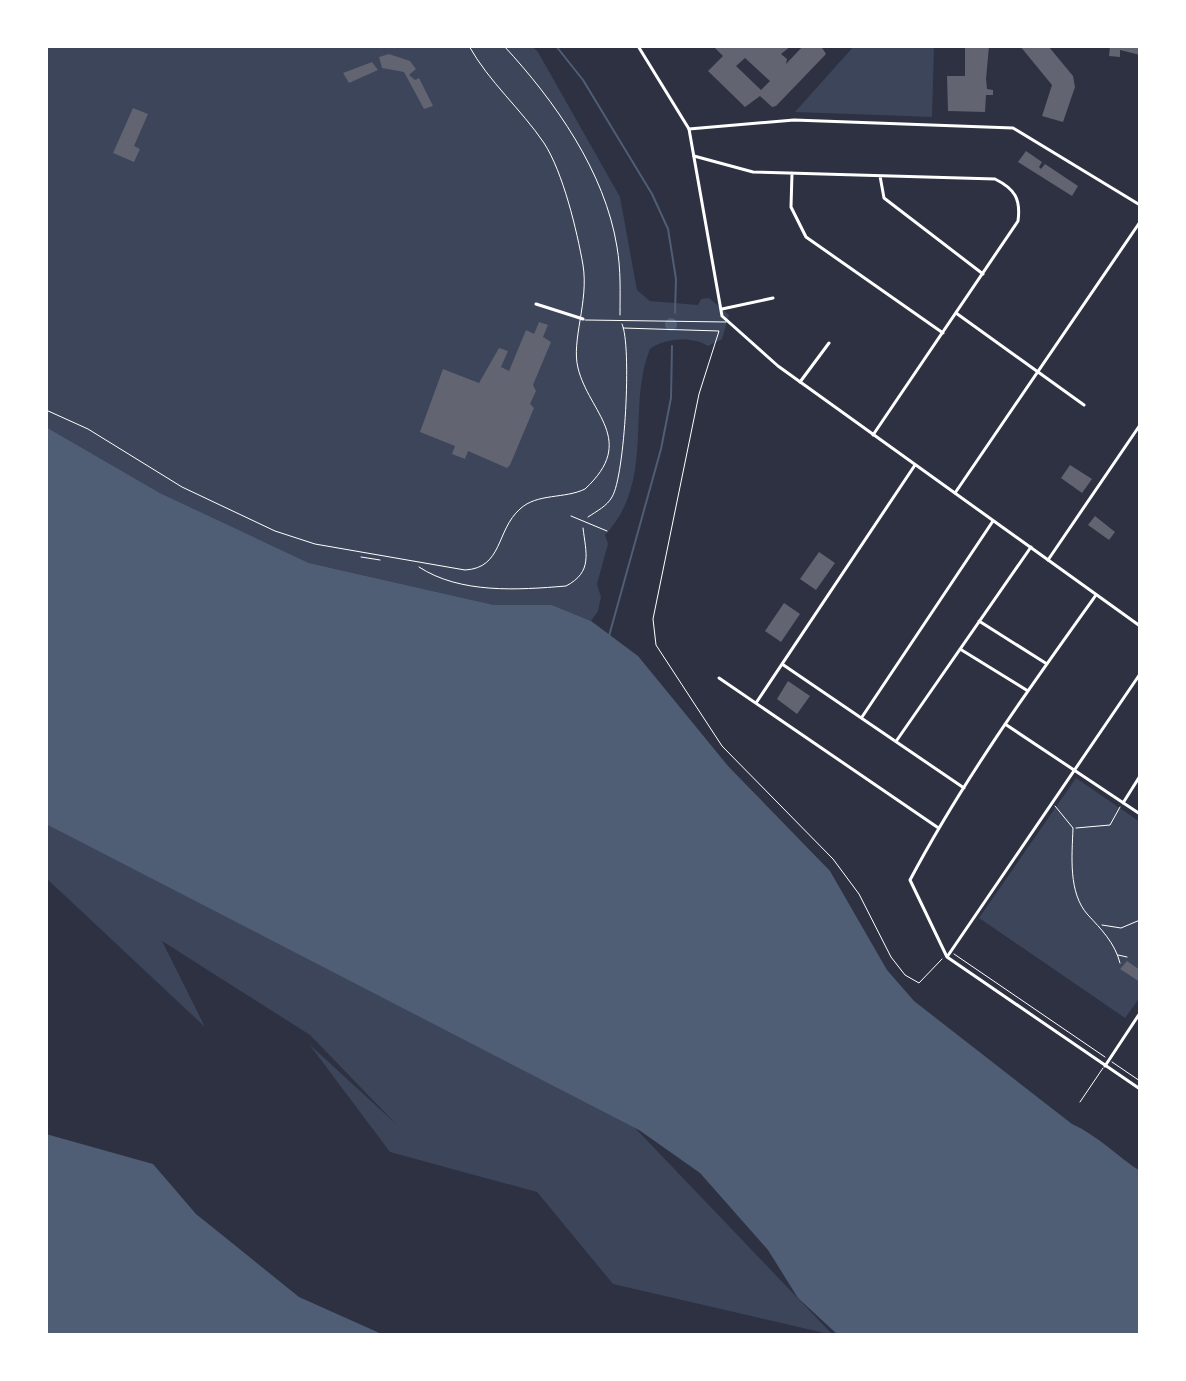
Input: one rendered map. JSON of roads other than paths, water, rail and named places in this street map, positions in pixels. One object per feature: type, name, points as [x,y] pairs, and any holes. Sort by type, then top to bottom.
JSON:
[{"type":"street","points":[[638,46],[689,129],[720,309],[726,322],[800,382],[1140,626]]},
{"type":"street","points":[[689,129],[794,120],[1013,128],[1140,205]]},
{"type":"street","points":[[694,156],[753,172],[995,179],[1009,187],[1020,206],[1018,221],[873,435]]},
{"type":"street","points":[[792,173],[791,207],[806,237],[943,333]]},
{"type":"street","points":[[880,176],[884,198],[983,274]]},
{"type":"street","points":[[955,494],[1140,222]]},
{"type":"street","points":[[720,309],[773,298]]},
{"type":"street","points":[[536,304],[583,319]]},
{"type":"street","points":[[956,313],[1084,405]]},
{"type":"street","points":[[800,382],[829,343]]},
{"type":"street","points":[[1048,560],[1140,425]]},
{"type":"street","points":[[756,703],[915,465]]},
{"type":"street","points":[[862,717],[993,521]]},
{"type":"street","points":[[897,740],[1031,547]]},
{"type":"street","points":[[1097,594],[1005,724],[938,828],[910,880],[947,957],[1140,1089]]},
{"type":"street","points":[[979,621],[1047,664]]},
{"type":"street","points":[[960,649],[1028,691]]},
{"type":"street","points":[[782,664],[964,788]]},
{"type":"street","points":[[947,957],[1140,674]]},
{"type":"street","points":[[719,678],[938,828]]},
{"type":"street","points":[[1005,724],[1140,814]]},
{"type":"street","points":[[1123,803],[1140,776]]},
{"type":"street","points":[[1105,1066],[1140,1013]]},
{"type":"lane","points":[[46,410],[88,429],[182,487],[275,531],[315,544],[417,562],[477,570],[486,566],[497,552],[505,530],[528,502],[585,489],[604,463],[608,436],[604,418],[578,372],[575,357],[583,319],[582,262],[553,160],[522,114],[479,64],[469,46]]},
{"type":"lane","points":[[583,319],[592,323],[726,322]]},
{"type":"lane","points":[[571,516],[607,531]]},
{"type":"lane","points":[[1080,1102],[1105,1066]]},
{"type":"waterway","points":[[556,46],[583,80],[652,194],[668,229],[676,279],[675,313]]},
{"type":"waterway","points":[[609,636],[661,449],[671,398],[672,346]]}]
